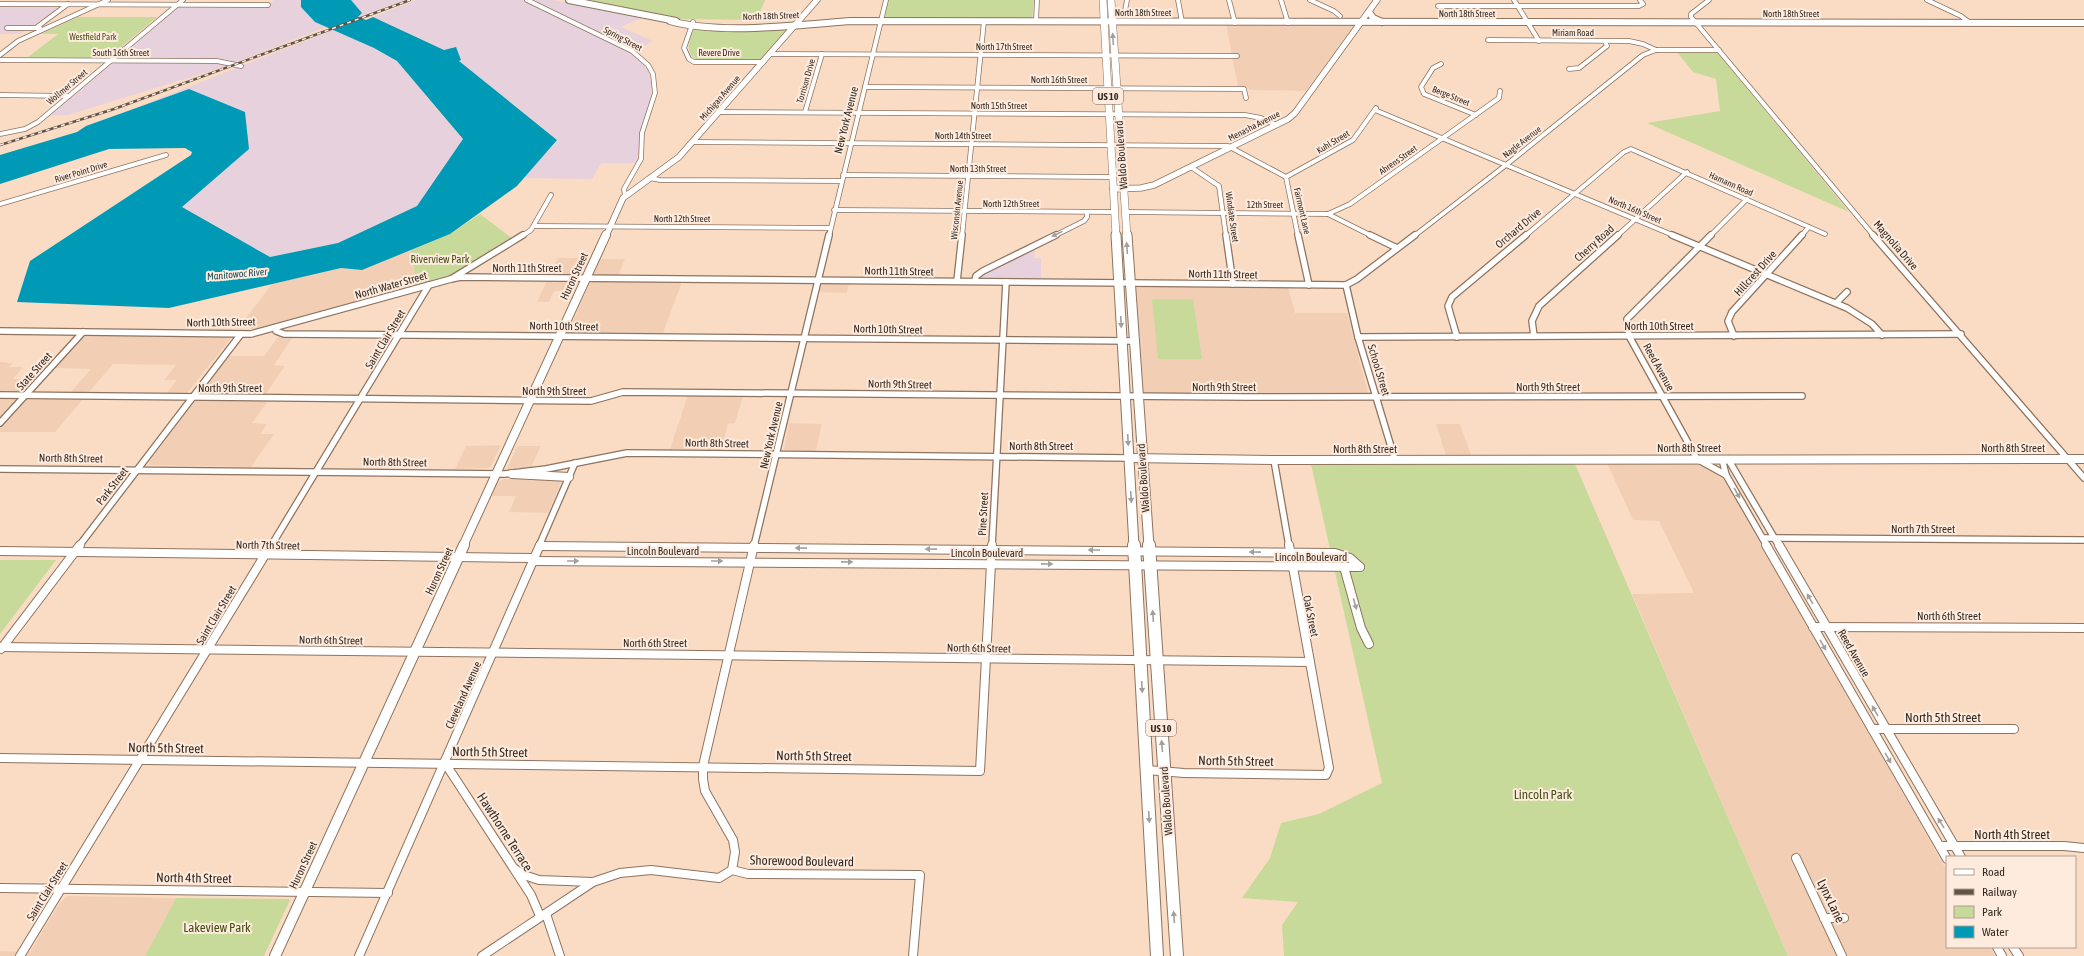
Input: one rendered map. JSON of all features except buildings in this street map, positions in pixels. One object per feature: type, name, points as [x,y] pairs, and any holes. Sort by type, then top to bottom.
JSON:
[{"type":"main road","points":[[569,0],[670,21],[693,24]]},
{"type":"main road","name":"Waldo Boulevard","points":[[1103,0],[1157,956]]},
{"type":"main road","name":"Waldo Boulevard","points":[[1111,0],[1177,956]]},
{"type":"main road","points":[[1369,12],[1374,19],[1387,23]]},
{"type":"main road","name":"North 18th Street","points":[[693,24],[851,21],[1234,23],[2084,23]]},
{"type":"main road","name":"North 18th Street","points":[[693,24],[767,25],[798,22]]},
{"type":"main road","points":[[767,25],[784,27],[790,32]]},
{"type":"street","points":[[37,27],[74,0]]},
{"type":"street","points":[[0,55],[18,41],[108,0]]},
{"type":"street","name":"Wollmer Street","points":[[0,134],[12,133],[38,122],[183,0]]},
{"type":"street","name":"Spring Street","points":[[527,0],[632,51],[648,65],[653,74],[655,93],[642,133],[641,159],[624,189],[625,196]]},
{"type":"street","name":"Michigan Avenue","points":[[625,196],[679,157],[817,0]]},
{"type":"street","name":"New York Avenue","points":[[732,870],[735,853],[732,838],[703,788],[703,766],[834,210],[886,0]]},
{"type":"street","points":[[1036,21],[1037,0]]},
{"type":"street","points":[[1124,11],[1127,6],[1127,0]]},
{"type":"street","points":[[1178,0],[1182,22]]},
{"type":"street","points":[[1229,0],[1234,23]]},
{"type":"street","points":[[1281,0],[1288,23]]},
{"type":"street","points":[[1310,0],[1334,11],[1340,16]]},
{"type":"street","name":"Menasha Avenue","points":[[1113,189],[1150,186],[1276,125],[1295,113],[1377,0]]},
{"type":"street","points":[[1460,0],[1463,6]]},
{"type":"street","points":[[1514,0],[1539,41]]},
{"type":"street","points":[[1438,6],[1639,6],[1643,4],[1640,0]]},
{"type":"street","points":[[1696,23],[1691,17],[1691,14],[1709,0]]},
{"type":"street","points":[[1927,0],[1961,16],[1970,23]]},
{"type":"street","points":[[0,4],[268,5]]},
{"type":"street","name":"Wisconsin Avenue","points":[[958,281],[984,21]]},
{"type":"street","name":"Magnolia Drive","points":[[1696,23],[1864,224],[1961,334],[2084,478]]},
{"type":"street","name":"Revere Drive","points":[[693,24],[684,48],[689,59],[694,62],[762,62]]},
{"type":"street","points":[[7,28],[37,27],[45,29]]},
{"type":"street","name":"Miriam Road","points":[[1488,40],[1635,41],[1656,50]]},
{"type":"street","points":[[1569,69],[1579,68],[1607,46],[1604,41]]},
{"type":"street","name":"Nagle Avenue","points":[[1346,285],[1506,165],[1643,55],[1656,50],[1719,50]]},
{"type":"street","name":"North 17th Street","points":[[771,54],[1237,56]]},
{"type":"street","name":"Torrison Drive","points":[[805,112],[822,54]]},
{"type":"street","name":"South 16th Street","points":[[0,60],[217,61],[241,66]]},
{"type":"street","name":"Berge Street","points":[[1441,64],[1432,68],[1420,87],[1421,90],[1424,94],[1476,115]]},
{"type":"street","name":"North 16th Street","points":[[865,87],[1244,89],[1246,98]]},
{"type":"street","name":"Ahrens Street","points":[[1328,214],[1350,204],[1476,115],[1499,98],[1500,91]]},
{"type":"street","points":[[0,95],[69,96]]},
{"type":"street","name":"North 16th Street","points":[[1376,109],[1836,303],[1860,315],[1872,324],[1882,335]]},
{"type":"street","name":"Kuhl Street","points":[[1286,177],[1352,140],[1358,135],[1376,109]]},
{"type":"street","name":"North 15th Street","points":[[720,112],[1245,115],[1261,118],[1276,125]]},
{"type":"street","name":"North 14th Street","points":[[693,142],[1219,145],[1232,147]]},
{"type":"street","name":"Fairmont Lane","points":[[1232,147],[1286,177],[1309,284]]},
{"type":"street","name":"Hamann Road","points":[[1631,149],[1687,172],[1825,234]]},
{"type":"street","name":"Orchard Drive","points":[[1457,337],[1448,306],[1452,297],[1624,152],[1631,149]]},
{"type":"street","name":"River Point Drive","points":[[0,204],[166,155]]},
{"type":"street","name":"Windiate Street","points":[[1191,167],[1218,184],[1221,191],[1233,284]]},
{"type":"street","name":"Cherry Road","points":[[1534,336],[1532,331],[1532,316],[1539,306],[1687,172]]},
{"type":"street","name":"North 13th Street","points":[[650,178],[660,180],[1112,177]]},
{"type":"street","name":"North Water Street","points":[[277,327],[451,279],[531,230],[551,195]]},
{"type":"street","name":"Huron Street","points":[[274,956],[625,196]]},
{"type":"street","name":"Reed Avenue","points":[[1726,476],[1697,459],[1629,336],[1627,319],[1746,199]]},
{"type":"street","name":"North 12th Street","points":[[834,210],[1114,212]]},
{"type":"street","points":[[975,281],[976,276],[985,270],[1084,220],[1087,217],[1087,212]]},
{"type":"street","name":"12th Street","points":[[1125,212],[1328,214],[1397,248]]},
{"type":"street","name":"North 12th Street","points":[[534,226],[830,228]]},
{"type":"street","name":"Hillcrest Drive","points":[[1734,336],[1728,321],[1732,312],[1809,227]]},
{"type":"street","name":"North 11th Street","points":[[451,279],[461,277],[1346,285]]},
{"type":"street","name":"Pine Street","points":[[980,771],[1006,282]]},
{"type":"street","name":"Saint Clair Street","points":[[20,956],[427,291],[429,285]]},
{"type":"street","name":"School Street","points":[[1346,285],[1358,337],[1395,460]]},
{"type":"street","points":[[1836,303],[1847,292]]},
{"type":"street","name":"North 10th Street","points":[[0,331],[251,334],[277,327],[276,331],[284,334],[1134,341]]},
{"type":"street","name":"State Street","points":[[0,423],[83,332]]},
{"type":"street","name":"Park Street","points":[[1,648],[241,334]]},
{"type":"street","name":"North 10th Street","points":[[1358,337],[1961,334]]},
{"type":"street","name":"North 9th Street","points":[[0,396],[531,401],[591,401],[623,392],[1376,398],[1802,396]]},
{"type":"street","name":"North 8th Street","points":[[0,468],[512,474],[627,453],[1274,460],[2084,459]]},
{"type":"street","name":"Reed Avenue","points":[[1725,459],[1726,476],[1946,857]]},
{"type":"street","name":"Reed Avenue","points":[[1725,459],[1775,539],[1960,856]]},
{"type":"street","name":"Oak Street","points":[[1274,460],[1289,552],[1329,768],[1326,775]]},
{"type":"street","name":"Cleveland Avenue","points":[[359,956],[388,894],[494,653],[575,463]]},
{"type":"street","points":[[512,474],[569,477]]},
{"type":"street","name":"North 7th Street","points":[[1763,538],[2084,540]]},
{"type":"street","name":"Lincoln Boulevard","points":[[534,559],[1360,567],[1350,558],[1335,553],[1148,550],[540,546]]},
{"type":"street","name":"North 7th Street","points":[[0,552],[266,554],[534,559]]},
{"type":"street","points":[[1344,567],[1361,628],[1369,644]]},
{"type":"street","name":"North 6th Street","points":[[1813,627],[2084,628]]},
{"type":"street","name":"North 6th Street","points":[[1,648],[1310,662]]},
{"type":"street","name":"North 5th Street","points":[[1872,729],[2014,729]]},
{"type":"street","name":"North 5th Street","points":[[0,758],[703,766],[980,771]]},
{"type":"street","name":"Hawthorne Terrace","points":[[445,763],[515,869],[543,915],[558,946],[560,956]]},
{"type":"street","name":"North 5th Street","points":[[1147,770],[1164,772],[1326,775]]},
{"type":"street","name":"North 4th Street","points":[[1940,846],[2064,846],[2084,848]]},
{"type":"street","name":"Lynx Lane","points":[[1796,858],[1842,956]]},
{"type":"street","points":[[515,869],[524,875],[539,880],[576,880],[593,882]]},
{"type":"street","points":[[482,956],[593,882],[620,873],[651,870],[718,878],[732,870]]},
{"type":"street","name":"Shorewood Boulevard","points":[[732,870],[748,874],[920,875],[913,956]]},
{"type":"street","name":"North 4th Street","points":[[0,888],[388,894]]},
{"type":"street","points":[[1824,918],[1844,918]]},
{"type":"shaded area","points":[[274,0],[301,0],[301,7],[315,22],[326,27],[227,66],[68,115],[51,115],[178,7],[267,6]]},
{"type":"shaded area","points":[[351,0],[405,0],[359,17]]},
{"type":"shaded area","points":[[416,0],[554,0],[642,18],[621,27],[653,41],[632,53],[648,69],[652,85],[651,101],[640,134],[640,150],[636,163],[601,163],[592,179],[524,178],[557,139],[445,50],[373,17]]},
{"type":"shaded area","points":[[0,6],[61,6],[20,34],[0,34]]},
{"type":"shaded area","points":[[1226,24],[1354,26],[1306,91],[1251,90],[1246,87],[1238,87]]},
{"type":"shaded area","points":[[333,30],[374,48],[397,61],[463,140],[417,206],[338,243],[270,257],[181,206],[249,149],[153,103],[145,104]]},
{"type":"shaded area","points":[[1035,248],[1034,258],[1041,258],[1041,279],[980,277],[980,275]]},
{"type":"shaded area","points":[[411,250],[417,285],[257,329],[251,329],[252,326],[240,326],[272,284],[341,268],[362,270]]},
{"type":"shaded area","points":[[558,258],[590,258],[581,275],[550,275]]},
{"type":"shaded area","points":[[600,259],[625,259],[618,276],[593,275]]},
{"type":"shaded area","points":[[547,281],[578,282],[574,291],[554,291],[549,302],[537,302]]},
{"type":"shaded area","points":[[596,281],[682,282],[663,333],[568,332],[590,283]]},
{"type":"shaded area","points":[[849,283],[847,293],[820,292],[821,285],[824,284]]},
{"type":"shaded area","points":[[1140,286],[1288,287],[1295,313],[1347,313],[1368,393],[1144,393],[1142,391],[1134,289]]},
{"type":"shaded area","points":[[89,335],[231,338],[187,393],[166,394],[177,380],[164,380],[176,365],[113,364],[55,432],[0,432],[0,428],[27,400],[65,399],[91,369],[55,368],[83,337]]},
{"type":"shaded area","points":[[279,336],[293,337],[274,365],[285,366],[261,401],[268,401],[252,423],[267,424],[260,434],[274,434],[251,467],[149,465],[150,461],[228,356],[264,356]]},
{"type":"shaded area","points":[[0,362],[13,363],[9,367],[23,367],[13,379],[35,379],[0,417]]},
{"type":"shaded area","points":[[688,395],[743,396],[735,423],[728,424],[721,450],[670,449]]},
{"type":"shaded area","points":[[789,423],[822,424],[816,451],[784,450]]},
{"type":"shaded area","points":[[1436,424],[1460,424],[1471,455],[1446,455]]},
{"type":"shaded area","points":[[501,445],[490,468],[455,469],[466,446]]},
{"type":"shaded area","points":[[517,446],[541,446],[531,467],[507,469]]},
{"type":"shaded area","points":[[1607,463],[1695,464],[1712,469],[1724,480],[1946,869],[1946,948],[1991,948],[1995,956],[1788,956],[1632,594],[1694,593],[1659,521],[1633,520]]},
{"type":"shaded area","points":[[504,479],[562,480],[548,513],[509,512],[516,496],[491,496],[498,482]]},
{"type":"shaded area","points":[[66,897],[176,898],[145,956],[0,956],[0,951],[30,952],[59,904]]},
{"type":"green space","points":[[590,0],[765,0],[757,20],[678,19]]},
{"type":"green space","points":[[888,0],[1034,0],[1032,19],[885,18]]},
{"type":"green space","name":"Westfield Park","points":[[78,17],[157,17],[108,58],[28,57],[58,34],[41,34]]},
{"type":"green space","points":[[695,28],[784,29],[786,31],[760,60],[698,60],[689,50],[689,41]]},
{"type":"green space","points":[[1677,52],[1718,53],[1849,212],[1647,123],[1720,111],[1716,79],[1693,72]]},
{"type":"green space","name":"Riverview Park","points":[[480,214],[513,239],[450,276],[417,285],[411,250],[450,234]]},
{"type":"green space","points":[[1152,299],[1193,299],[1202,359],[1158,359]]},
{"type":"green space","name":"Lincoln Park","points":[[1311,464],[1575,464],[1788,956],[1284,956],[1282,925],[1298,902],[1242,898],[1270,858],[1281,823],[1319,814],[1382,783]]},
{"type":"green space","points":[[0,560],[56,560],[0,634]]},
{"type":"green space","name":"Lakeview Park","points":[[176,898],[290,900],[264,956],[145,956]]},
{"type":"water","name":"Manitowoc River","points":[[301,0],[351,0],[362,13],[358,17],[366,20],[373,17],[444,50],[456,47],[461,60],[459,61],[557,140],[517,186],[450,234],[362,270],[341,268],[169,308],[17,302],[30,261],[191,155],[192,152],[185,148],[109,149],[0,184],[0,155],[77,132],[86,126],[189,89],[245,112],[249,149],[182,207],[270,257],[338,243],[417,206],[463,139],[397,61],[374,48],[315,22],[301,7]]},
{"type":"railway","points":[[0,145],[114,109],[410,0]]}]
